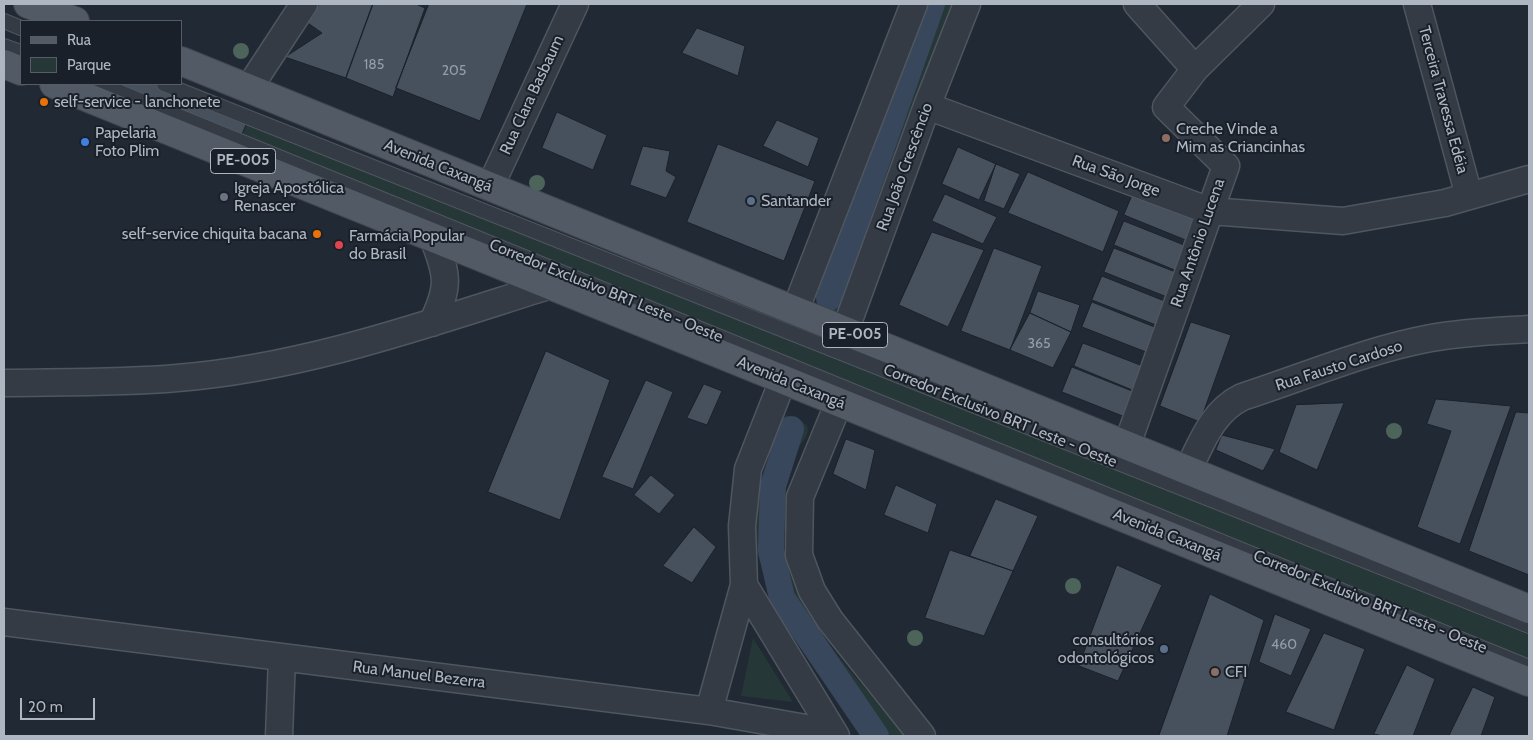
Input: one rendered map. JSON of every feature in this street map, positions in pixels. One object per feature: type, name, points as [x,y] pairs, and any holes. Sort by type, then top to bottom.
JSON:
[{"type":"main road","points":[[28,4],[72,20]]},
{"type":"main road","name":"Avenida Caxangá","points":[[182,61],[1529,608]]},
{"type":"main road","points":[[4,64],[20,71]]},
{"type":"main road","name":"Avenida Caxangá","points":[[56,85],[1529,682]]},
{"type":"street","points":[[249,88],[304,4]]},
{"type":"street","name":"Rua Clara Basbaum","points":[[490,186],[575,4]]},
{"type":"street","points":[[795,310],[914,4]]},
{"type":"street","name":"Rua João Crescêncio","points":[[845,331],[927,106],[967,4]]},
{"type":"street","points":[[1137,4],[1194,69],[1261,4]]},
{"type":"street","name":"Terceira Travessa Edéia","points":[[1418,4],[1469,196]]},
{"type":"street","name":"Rua Antônio Lucena","points":[[1127,445],[1226,166],[1166,107],[1194,69]]},
{"type":"street","name":"Rua São Jorge","points":[[927,106],[1210,211],[1342,221],[1379,216],[1469,196],[1529,179]]},
{"type":"street","points":[[432,323],[446,287],[443,262],[433,238]]},
{"type":"street","points":[[4,383],[178,378],[246,369],[312,356],[432,323],[551,285]]},
{"type":"street","name":"Rua Fausto Cardoso","points":[[1188,470],[1216,416],[1231,403],[1242,398],[1365,356],[1428,339],[1464,333],[1529,330]]},
{"type":"street","points":[[709,711],[744,584],[742,526],[748,469],[783,380]]},
{"type":"street","points":[[839,402],[800,497],[799,555],[812,591],[830,620],[922,736]]},
{"type":"street","points":[[744,584],[835,735]]},
{"type":"street","name":"Rua Manuel Bezerra","points":[[4,622],[709,711],[835,735]]},
{"type":"street","points":[[279,736],[282,658]]},
{"type":"lane","points":[[4,21],[20,28]]},
{"type":"lane","points":[[4,46],[20,52]]},
{"type":"lane","name":"Corredor Exclusivo BRT Leste - Oeste","points":[[102,85],[1529,667]]},
{"type":"lane","name":"Corredor Exclusivo BRT Leste - Oeste","points":[[167,85],[1529,626]]},
{"type":"green space","points":[[943,4],[960,4],[841,314],[820,305]]},
{"type":"green space","points":[[247,122],[1529,635],[1529,660],[240,140]]},
{"type":"green space","points":[[784,415],[803,422],[808,429],[791,463],[782,496],[780,519],[782,542],[789,569],[800,596],[831,646],[905,736],[865,736],[774,598],[757,554],[755,523],[759,494]]},
{"type":"green space","points":[[753,638],[793,702],[741,696]]},
{"type":"building","points":[[320,4],[373,4],[346,78],[285,57],[322,33],[305,21]]},
{"type":"building","points":[[373,4],[416,4],[425,8],[393,97],[346,78]]},
{"type":"building","points":[[429,4],[527,4],[480,121],[396,88]]},
{"type":"building","points":[[697,28],[745,46],[738,76],[682,53]]},
{"type":"building","points":[[90,85],[174,85],[250,115],[238,144]]},
{"type":"building","points":[[557,112],[607,135],[593,170],[542,148]]},
{"type":"building","points":[[777,120],[819,138],[808,167],[763,146]]},
{"type":"building","name":"Santander","points":[[718,144],[815,181],[784,261],[687,222]]},
{"type":"building","points":[[643,146],[670,151],[666,171],[676,177],[666,198],[630,185]]},
{"type":"building","points":[[958,147],[996,164],[979,200],[942,184]]},
{"type":"building","points":[[996,164],[1020,174],[1004,209],[984,201]]},
{"type":"building","points":[[1028,172],[1119,211],[1103,252],[1008,213]]},
{"type":"building","points":[[1134,191],[1199,217],[1188,241],[1124,215]]},
{"type":"building","points":[[945,194],[997,217],[983,244],[932,221]]},
{"type":"building","points":[[1124,221],[1189,247],[1177,271],[1114,245]]},
{"type":"building","points":[[932,232],[984,250],[948,327],[899,305]]},
{"type":"building","points":[[994,248],[1042,266],[1010,350],[961,331]]},
{"type":"building","points":[[1114,248],[1178,273],[1167,297],[1104,272]]},
{"type":"building","points":[[1102,276],[1167,302],[1156,325],[1092,300]]},
{"type":"building","points":[[1038,291],[1080,305],[1071,332],[1030,313]]},
{"type":"building","points":[[1092,302],[1157,328],[1146,352],[1082,327]]},
{"type":"building","points":[[1030,313],[1071,332],[1053,368],[1010,350]]},
{"type":"building","points":[[1191,322],[1231,335],[1200,422],[1160,406]]},
{"type":"building","points":[[1083,343],[1148,368],[1137,392],[1074,366]]},
{"type":"building","points":[[546,351],[610,380],[560,520],[488,492]]},
{"type":"building","points":[[1072,367],[1137,393],[1125,417],[1062,392]]},
{"type":"building","points":[[646,380],[673,392],[633,489],[602,477]]},
{"type":"building","points":[[704,384],[722,391],[707,425],[687,418]]},
{"type":"building","points":[[1436,399],[1511,406],[1460,544],[1417,527],[1451,431],[1427,424]]},
{"type":"building","points":[[1344,403],[1317,470],[1279,452],[1296,405]]},
{"type":"building","points":[[1516,412],[1529,413],[1529,575],[1469,551]]},
{"type":"building","points":[[1222,435],[1275,449],[1263,471],[1216,450]]},
{"type":"building","points":[[846,439],[875,450],[866,490],[833,474]]},
{"type":"building","points":[[651,475],[675,495],[659,514],[634,495]]},
{"type":"building","points":[[896,485],[937,504],[928,533],[884,515]]},
{"type":"building","points":[[996,499],[1038,516],[1013,571],[970,556]]},
{"type":"building","points":[[694,527],[716,547],[692,583],[663,566]]},
{"type":"building","points":[[950,550],[1013,571],[984,636],[925,618]]},
{"type":"building","points":[[1117,565],[1162,585],[1118,681],[1079,666]]},
{"type":"building","name":"CFI","points":[[1210,594],[1264,620],[1227,736],[1159,736]]},
{"type":"building","points":[[1275,614],[1311,629],[1291,676],[1259,662]]},
{"type":"building","points":[[1324,633],[1365,649],[1334,730],[1286,712]]},
{"type":"building","points":[[1407,665],[1435,679],[1413,736],[1383,736],[1374,734]]},
{"type":"building","points":[[1473,687],[1495,697],[1481,736],[1449,736]]},
{"type":"waterway","points":[[829,298],[932,4]]},
{"type":"waterway","points":[[791,429],[773,486],[771,550],[782,598],[876,736]]},
{"type":"place","name":"self-service - lanchonete","points":[[44,102]]},
{"type":"place","name":"Creche Vinde a Mim as Criancinhas","points":[[1166,138]]},
{"type":"place","name":"Papelaria Foto Plim","points":[[85,142]]},
{"type":"place","name":"Igreja Apostólica Renascer","points":[[224,197]]},
{"type":"place","name":"Santander","points":[[751,201]]},
{"type":"place","name":"self-service chiquita bacana","points":[[317,234]]},
{"type":"place","name":"Farmácia Popular do Brasil","points":[[339,245]]},
{"type":"place","name":"consultórios odontológicos","points":[[1164,649]]},
{"type":"place","name":"CFI","points":[[1215,672]]}]
